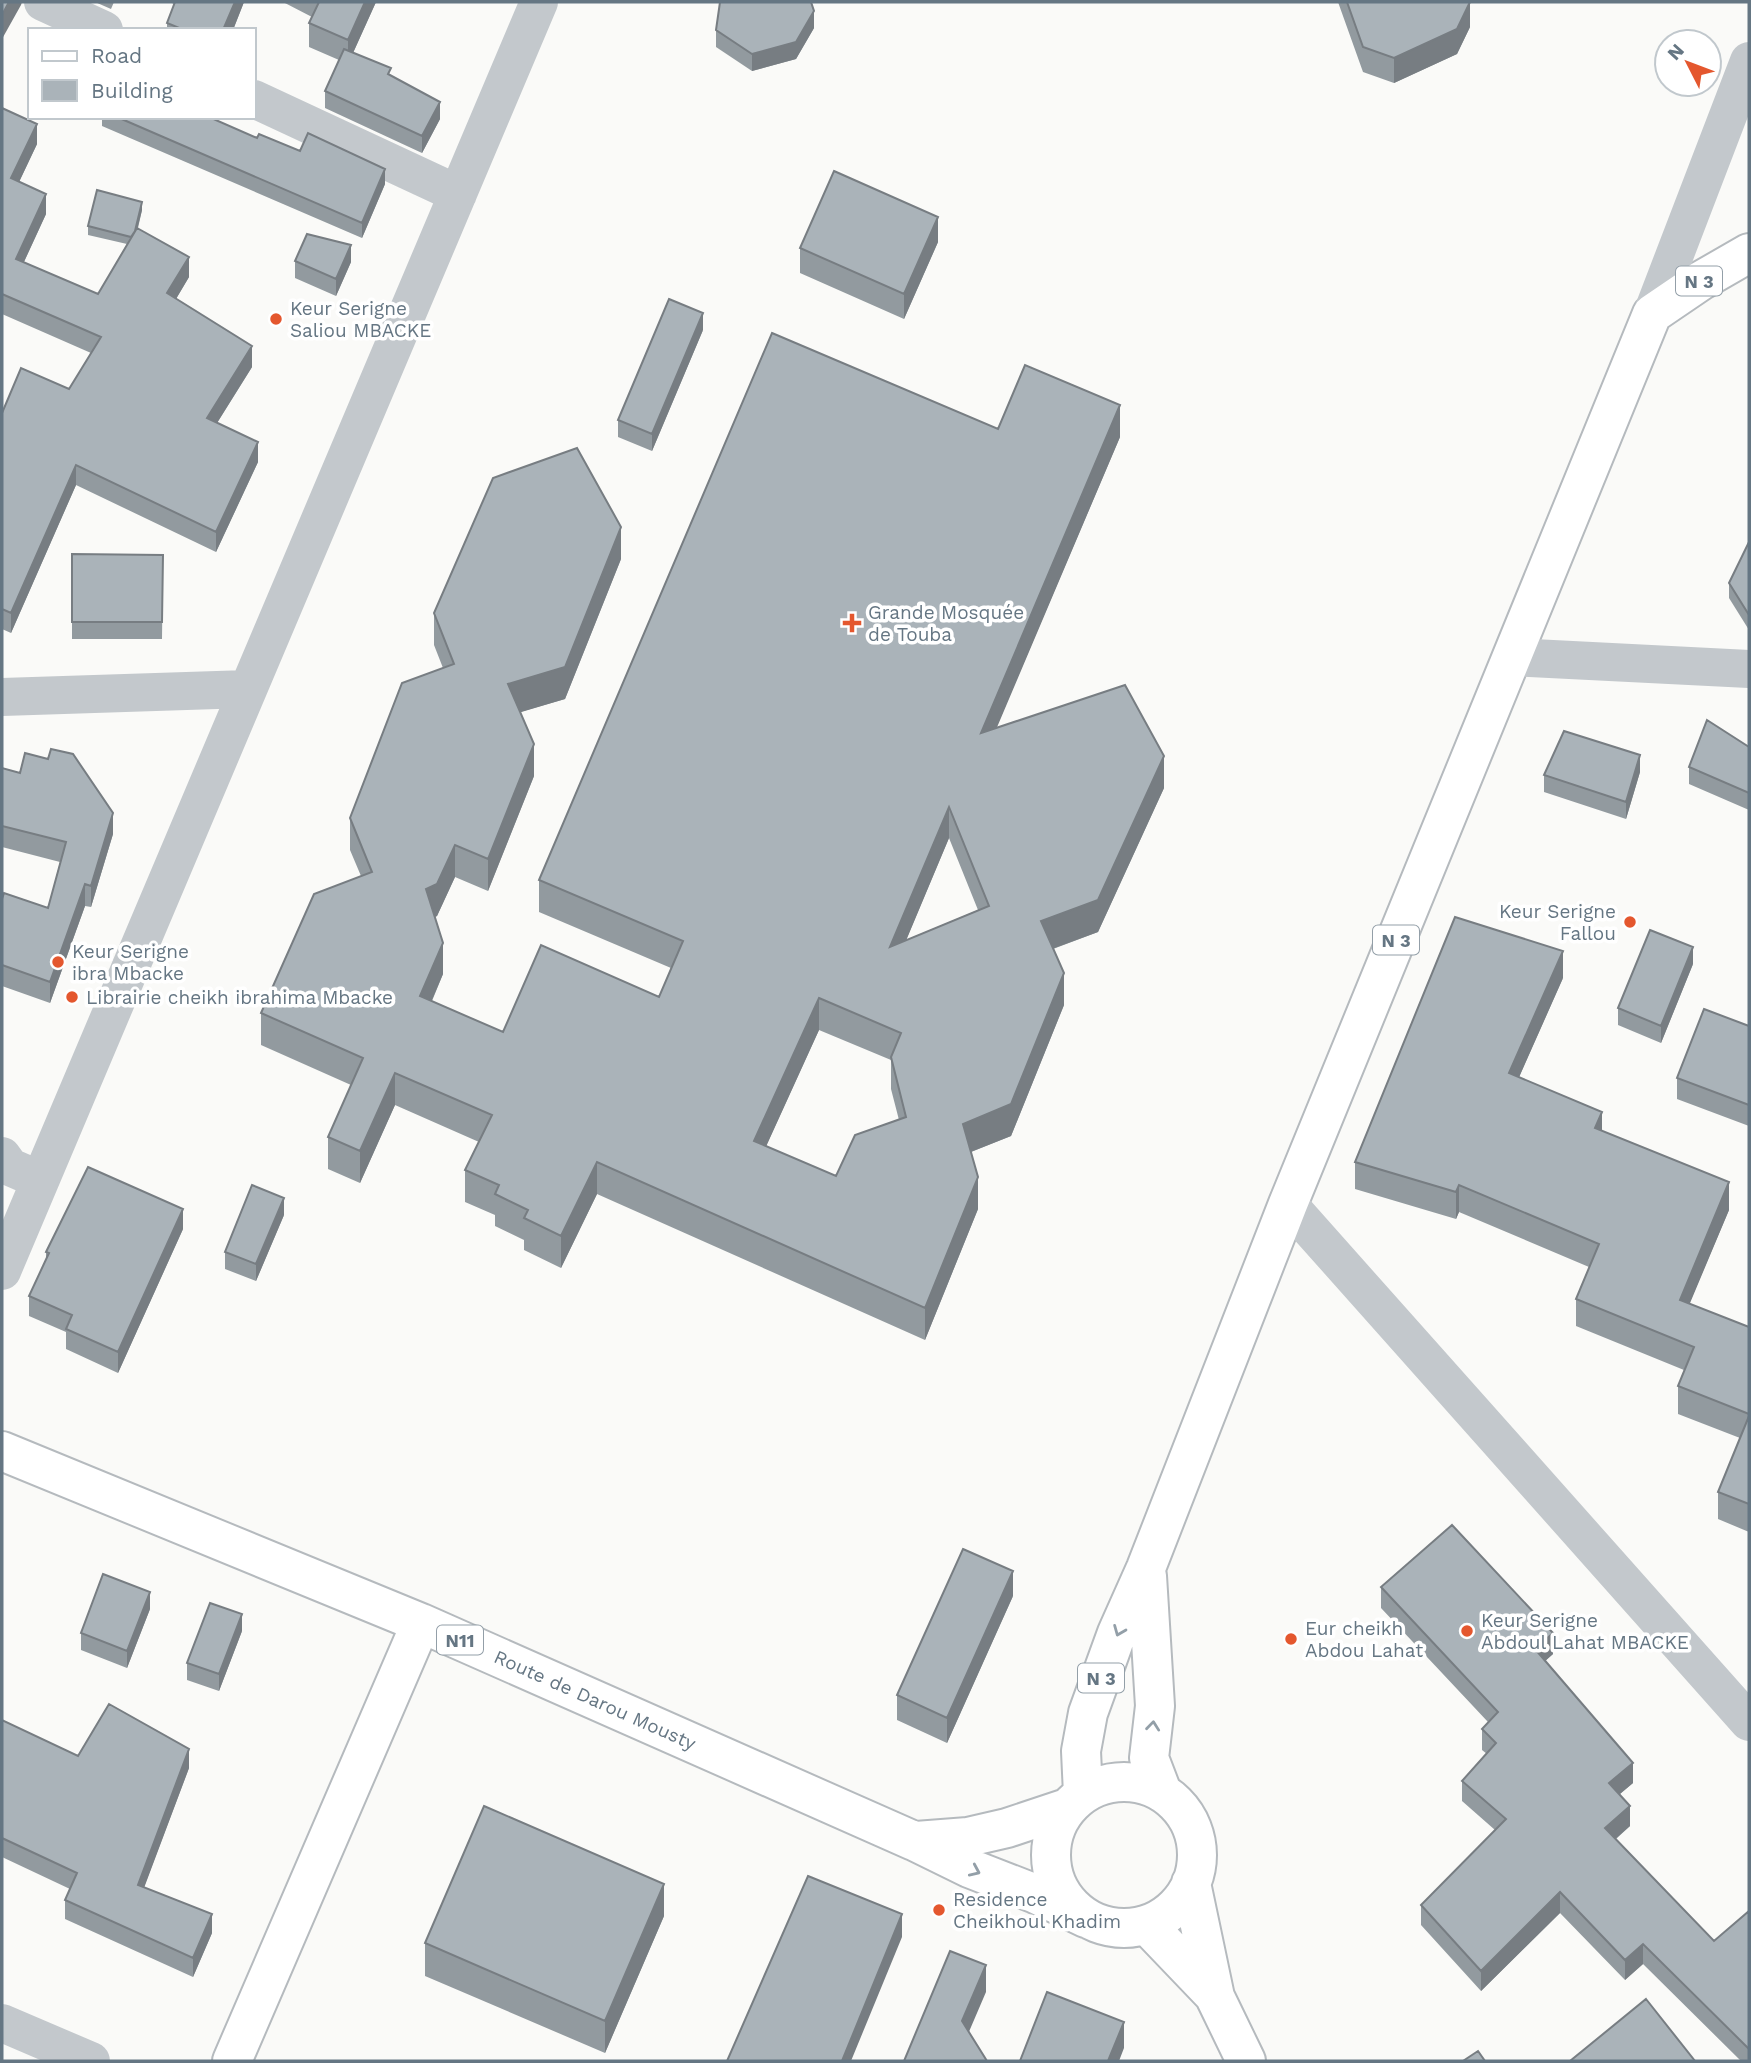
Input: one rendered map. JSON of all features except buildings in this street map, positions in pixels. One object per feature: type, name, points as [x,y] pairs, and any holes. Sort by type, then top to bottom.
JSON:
[{"type":"main road","name":"N 3","points":[[1075,1801],[1088,1713],[1117,1633],[1146,1568],[1288,1205],[1652,314],[1702,280],[1749,253]]},
{"type":"main road","name":"Route de Darou Mousty","points":[[2,1451],[421,1623],[1086,1918]]},
{"type":"main road","name":"N 3","points":[[1146,1568],[1155,1706],[1149,1758],[1163,1792]]},
{"type":"main road","points":[[232,2061],[421,1623]]},
{"type":"main road","points":[[914,1841],[968,1837],[1007,1828],[1075,1801],[1102,1785],[1122,1781],[1143,1784],[1163,1792],[1178,1805],[1190,1823],[1197,1843],[1198,1861],[1181,1902],[1165,1916],[1147,1925],[1126,1928],[1105,1926],[1086,1918],[1058,1888],[1052,1868],[1051,1846],[1057,1826],[1075,1801]]},
{"type":"main road","points":[[1191,1883],[1215,1997],[1245,2061]]},
{"type":"main road","points":[[1147,1925],[1215,1997]]},
{"type":"street","points":[[43,2],[100,28]]},
{"type":"street","points":[[2,1271],[539,2]]},
{"type":"street","points":[[1652,314],[1749,61]]},
{"type":"street","points":[[256,100],[458,194]]},
{"type":"street","points":[[1512,657],[1749,669]]},
{"type":"street","points":[[2,697],[248,689]]},
{"type":"street","points":[[2,1156],[9,1167],[40,1180]]},
{"type":"street","points":[[1288,1205],[1749,1721]]},
{"type":"street","points":[[2,2023],[91,2061]]},
{"type":"place","name":"Keur Serigne Saliou MBACKE","points":[[276,319]]},
{"type":"place","name":"Grande Mosquée de Touba","points":[[852,623]]},
{"type":"place","name":"Keur Serigne Fallou","points":[[1630,922]]},
{"type":"place","name":"Keur Serigne ibra Mbacke","points":[[58,962]]},
{"type":"place","name":"Librairie cheikh ibrahima Mbacke","points":[[72,997]]},
{"type":"place","name":"Keur Serigne Abdoul Lahat MBACKE","points":[[1467,1631]]},
{"type":"place","name":"Eur cheikh Abdou Lahat","points":[[1291,1639]]},
{"type":"place","name":"Residence Cheikhoul Khadim","points":[[939,1910]]}]
